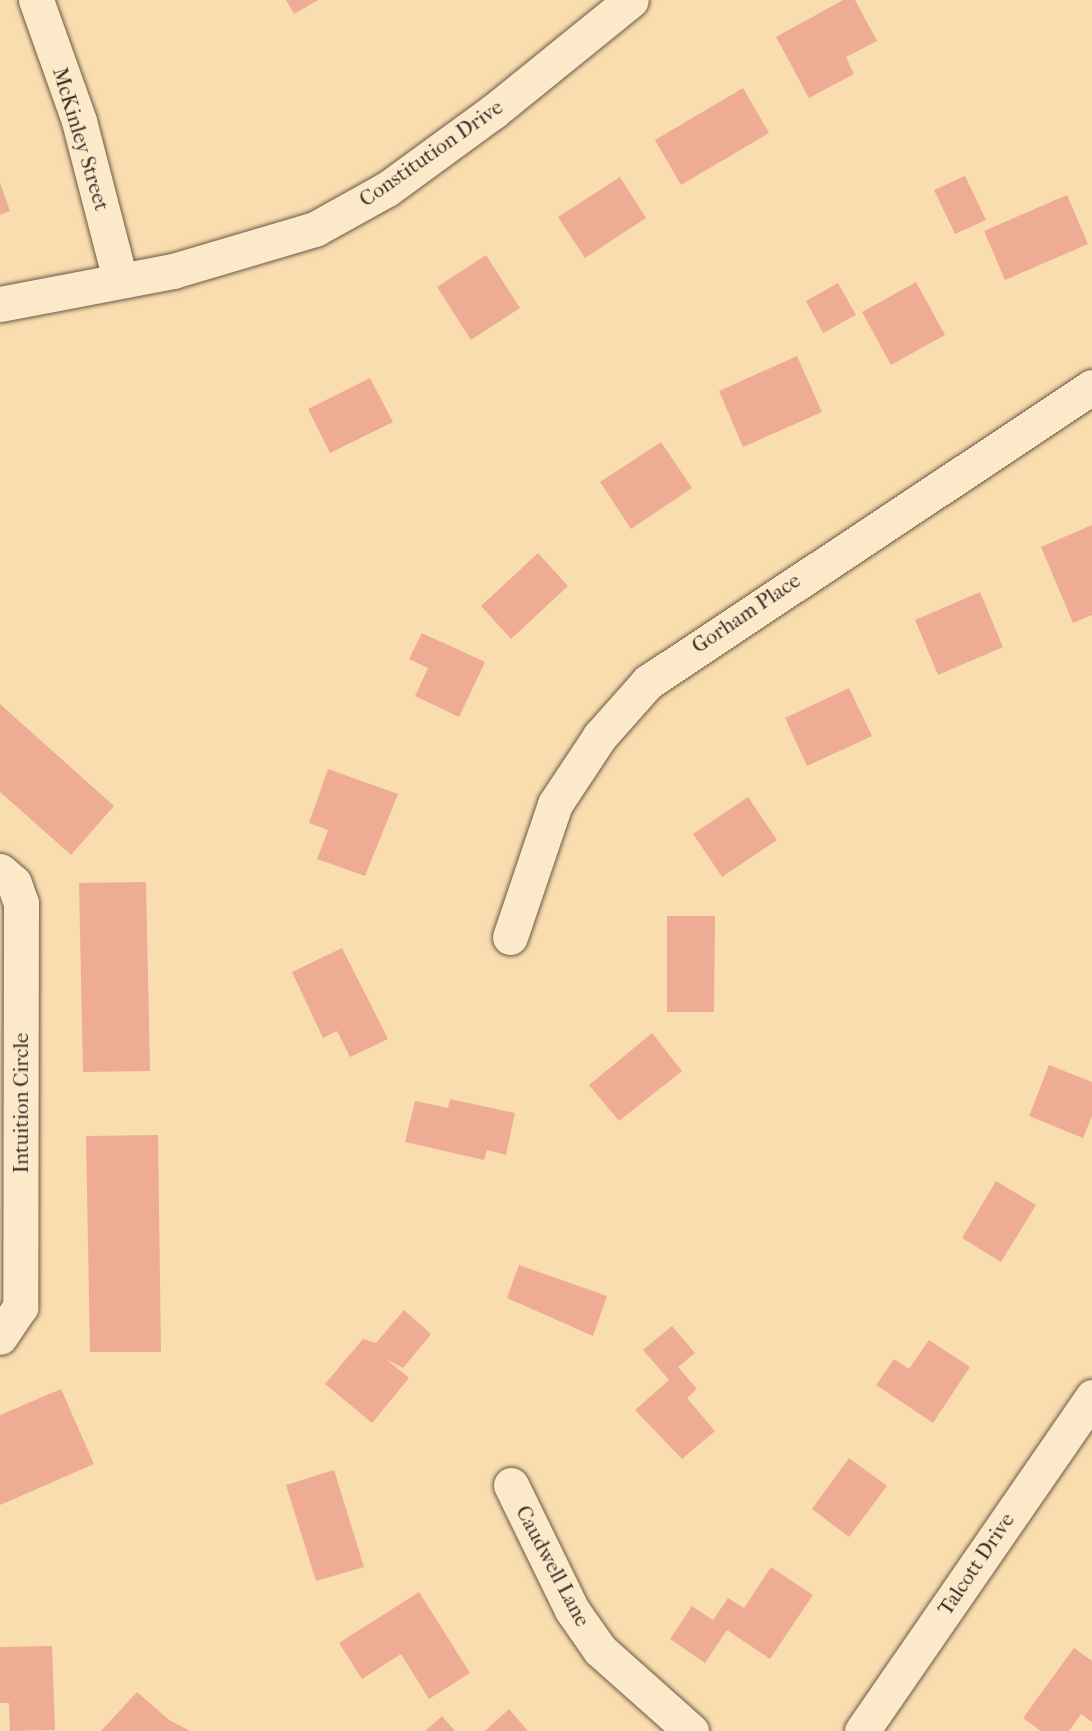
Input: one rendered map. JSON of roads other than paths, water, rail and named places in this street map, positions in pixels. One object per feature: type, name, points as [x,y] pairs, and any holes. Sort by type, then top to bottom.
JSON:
[{"type":"street","name":"McKinley Street","points":[[36,0],[79,121],[120,280]]},
{"type":"street","name":"Constitution Drive","points":[[0,304],[120,280],[315,229],[419,166],[631,0]]},
{"type":"street","name":"Gorham Place","points":[[510,936],[555,804],[600,736],[648,682],[1092,387]]},
{"type":"street","name":"Intuition Circle","points":[[0,871],[15,883],[21,903],[10,1054],[20,1307],[0,1337]]},
{"type":"street","name":"Talcott Drive","points":[[862,1731],[1092,1397]]},
{"type":"street","name":"Caudwell Lane","points":[[511,1485],[572,1610],[600,1650],[691,1731]]}]
